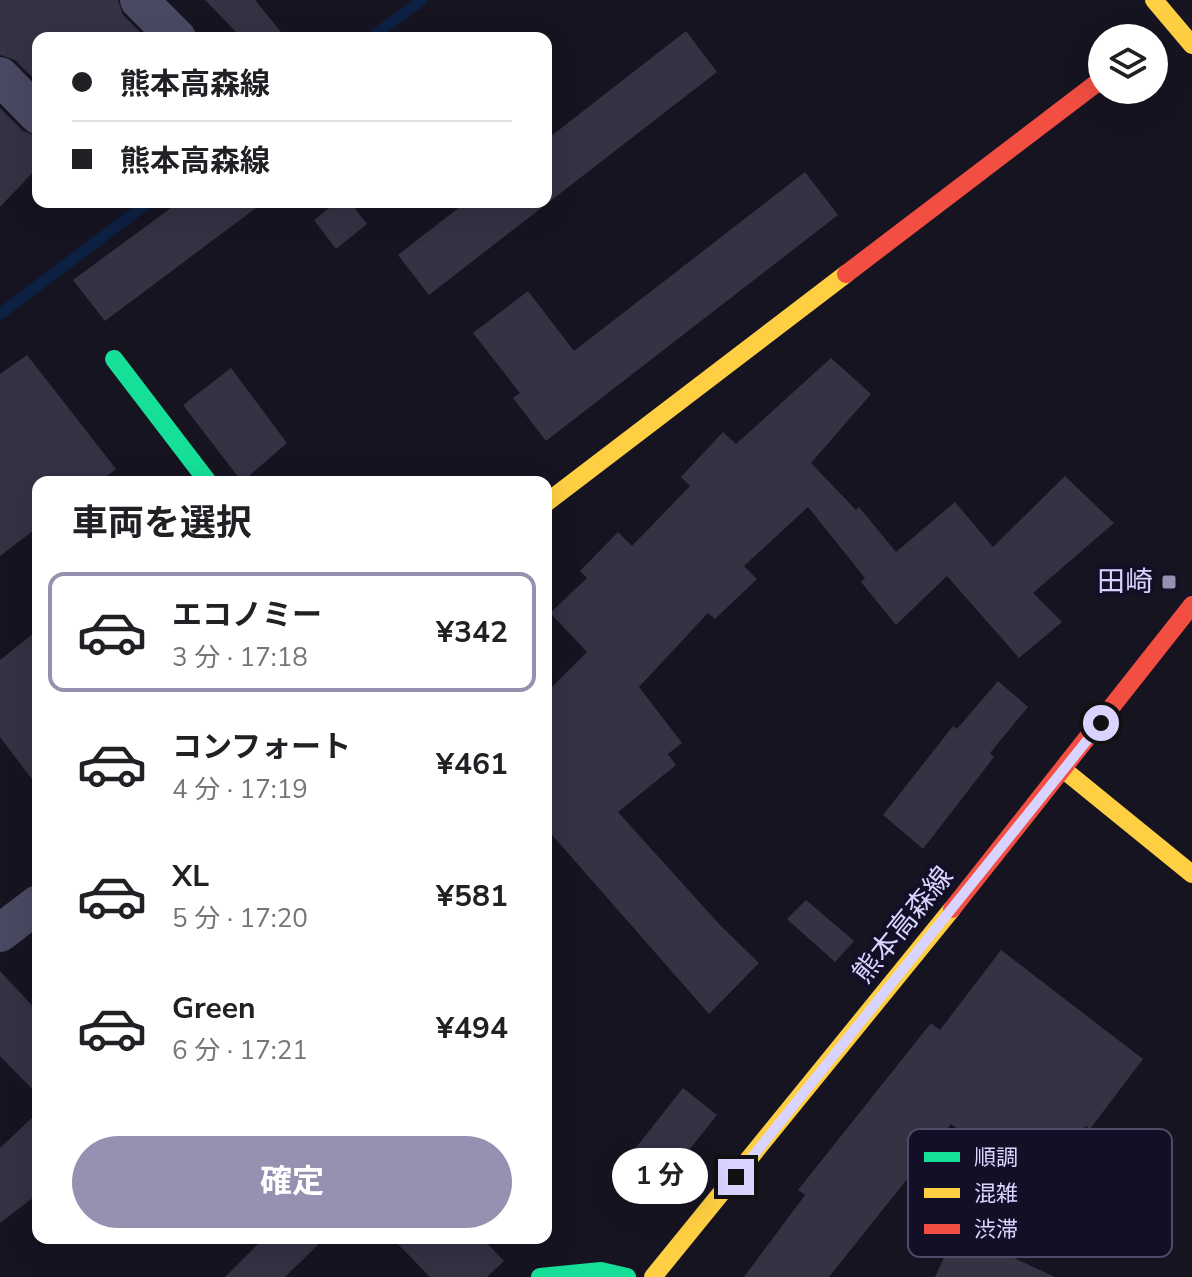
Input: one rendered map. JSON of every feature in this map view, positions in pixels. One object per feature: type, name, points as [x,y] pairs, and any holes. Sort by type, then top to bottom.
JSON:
[{"type":"street","points":[[139,0],[171,32]]},
{"type":"street","points":[[0,76],[32,109]]},
{"type":"street","points":[[552,498],[1088,90]]},
{"type":"street","points":[[114,359],[203,476]]},
{"type":"street","name":"熊本高森線","points":[[653,1277],[1064,770],[1192,605]]},
{"type":"street","points":[[1064,770],[1192,874]]},
{"type":"street","points":[[0,933],[32,909]]},
{"type":"street","points":[[540,1277],[601,1271],[627,1277]]},
{"type":"building","points":[[0,0],[118,0],[123,15],[140,32],[32,32],[32,77],[15,60],[0,55]]},
{"type":"building","points":[[205,0],[255,0],[281,32],[236,32]]},
{"type":"building","points":[[686,31],[717,72],[552,200],[552,135]]},
{"type":"building","points":[[0,108],[23,131],[32,134],[32,173],[0,207]]},
{"type":"building","points":[[805,172],[838,215],[546,441],[513,398],[520,393],[473,333],[528,291],[574,351]]},
{"type":"building","points":[[171,208],[256,208],[105,321],[73,280]]},
{"type":"building","points":[[329,208],[355,208],[367,224],[336,249],[314,220]]},
{"type":"building","points":[[458,208],[541,208],[429,295],[398,255]]},
{"type":"building","points":[[27,355],[116,469],[107,476],[32,476],[32,532],[0,556],[0,374]]},
{"type":"building","points":[[831,358],[871,394],[811,463],[856,510],[859,507],[896,552],[955,502],[993,547],[1065,476],[1114,523],[1033,593],[1062,622],[1019,658],[947,576],[896,625],[861,582],[865,578],[808,507],[744,566],[757,579],[715,619],[708,613],[639,687],[682,743],[668,754],[676,765],[618,812],[719,924],[759,963],[709,1014],[552,835],[552,687],[587,652],[552,615],[552,611],[587,578],[580,571],[618,532],[632,546],[690,486],[681,477],[723,432],[736,444]]},
{"type":"building","points":[[231,368],[287,443],[249,476],[237,476],[183,405]]},
{"type":"building","points":[[32,635],[32,779],[0,737],[0,660]]},
{"type":"building","points":[[998,681],[1028,707],[990,753],[994,757],[923,849],[883,815],[953,726],[957,729]]},
{"type":"building","points":[[806,900],[854,941],[835,962],[787,919]]},
{"type":"building","points":[[1001,950],[1143,1059],[1090,1129],[1086,1126],[1084,1129],[957,1129],[951,1124],[947,1129],[908,1129],[908,1178],[829,1277],[744,1277],[805,1195],[798,1190],[931,1023],[940,1030]]},
{"type":"building","points":[[0,971],[32,1006],[32,1089],[0,1056]]},
{"type":"building","points":[[683,1088],[717,1115],[657,1190],[623,1164]]},
{"type":"building","points":[[32,1118],[32,1199],[0,1223],[0,1148]]},
{"type":"building","points":[[258,1244],[319,1244],[285,1277],[225,1277]]},
{"type":"building","points":[[398,1244],[488,1244],[504,1261],[487,1277],[430,1277]]},
{"type":"building","points":[[944,1257],[1012,1257],[1055,1277],[935,1277]]},
{"type":"waterway","points":[[378,32],[422,0]]},
{"type":"waterway","points":[[0,314],[141,208]]},
{"type":"traffic: fast","points":[[114,359],[203,476]]},
{"type":"traffic: fast","points":[[540,1277],[601,1271],[627,1277]]},
{"type":"traffic: slow","points":[[1154,0],[1192,45]]},
{"type":"traffic: slow","points":[[552,498],[846,274]]},
{"type":"traffic: slow","points":[[1064,770],[1192,874]]},
{"type":"traffic: slow","points":[[653,1277],[952,909]]},
{"type":"traffic: jam","points":[[846,274],[1088,90]]},
{"type":"traffic: jam","points":[[952,909],[1192,605]]},
{"type":"place","name":"田崎","points":[[1169,582]]},
{"type":"route","points":[[736,1177],[1101,723]]}]
